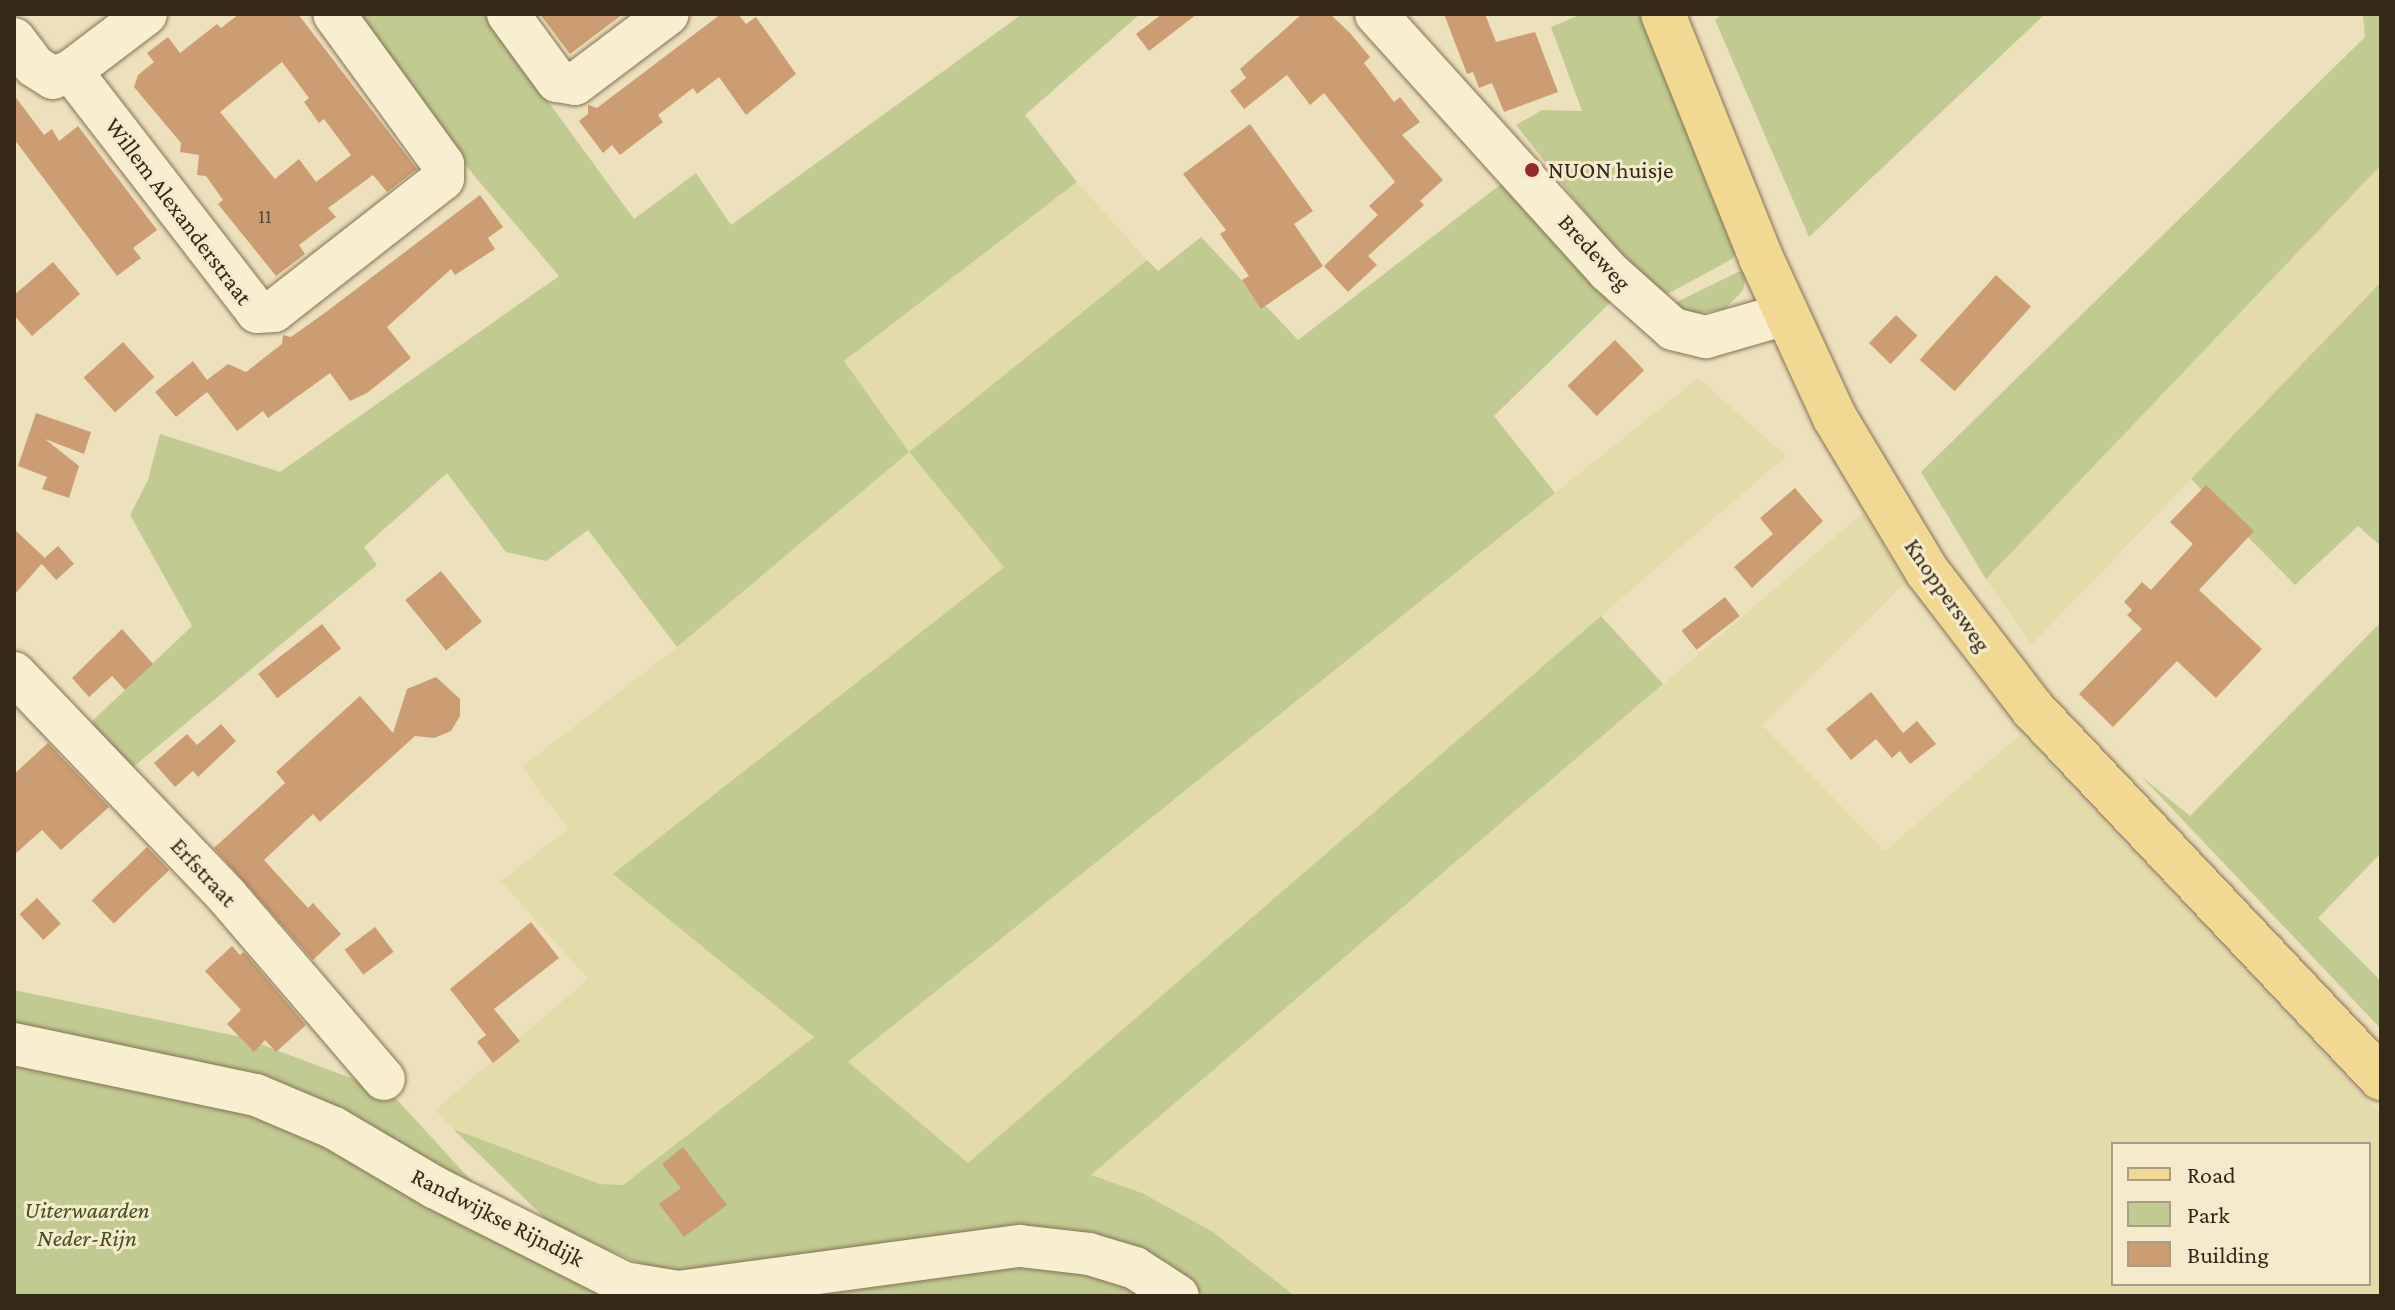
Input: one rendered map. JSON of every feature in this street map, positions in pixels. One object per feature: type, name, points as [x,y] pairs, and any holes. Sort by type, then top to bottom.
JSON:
[{"type":"main road","name":"Knoppersweg","points":[[1663,14],[1786,314],[1835,418],[1927,571],[2032,708],[2381,1078]]},
{"type":"street","points":[[14,39],[34,66],[53,78],[71,71],[146,14]]},
{"type":"street","name":"Willem Alexanderstraat","points":[[71,71],[257,312],[274,311],[443,179],[443,164],[334,14]]},
{"type":"street","points":[[508,14],[557,81],[575,84],[668,14]]},
{"type":"street","name":"Bredeweg","points":[[1376,14],[1608,271],[1673,329],[1706,337],[1786,314]]},
{"type":"street","name":"Erfstraat","points":[[14,673],[227,896],[384,1079]]},
{"type":"street","name":"Randwijkse Rijndijk","points":[[14,1044],[256,1095],[334,1128],[434,1187],[624,1283],[678,1292],[1020,1246],[1089,1254],[1135,1268],[1178,1296]]},
{"type":"shaded area","points":[[2381,165],[2381,282],[2031,645],[1986,579]]},
{"type":"shaded area","points":[[1077,182],[1147,260],[909,452],[1005,567],[614,874],[815,1036],[623,1185],[601,1184],[453,1129],[435,1110],[588,979],[501,881],[568,829],[522,767],[677,647],[908,452],[843,361]]},
{"type":"shaded area","points":[[1698,378],[1786,456],[968,1163],[848,1062]]},
{"type":"shaded area","points":[[1863,513],[1906,582],[1762,725],[1885,851],[2021,734],[2381,1115],[2381,1296],[1295,1296],[1213,1232],[1142,1193],[1090,1176]]},
{"type":"green space","points":[[356,14],[484,14],[634,219],[696,173],[731,225],[1022,14],[1140,14],[1025,115],[1077,182],[844,361],[909,452],[677,647],[588,530],[546,561],[506,552],[447,473],[364,547],[377,565],[127,772],[85,728],[192,626],[130,515],[148,480],[160,434],[280,472],[559,276],[472,173]]},
{"type":"green space","points":[[1582,14],[1648,14],[1707,186],[1737,248],[1732,259],[1662,297],[1650,295],[1516,125],[1542,110],[1582,111],[1551,27]]},
{"type":"green space","points":[[1722,14],[2045,14],[1809,237],[1715,20]]},
{"type":"green space","points":[[2363,14],[2381,14],[2381,165],[1986,579],[1921,472],[2365,37]]},
{"type":"green space","points":[[1509,178],[1615,298],[1494,416],[1555,493],[848,1062],[968,1163],[1601,616],[1663,684],[1091,1175],[1142,1193],[1213,1232],[1295,1296],[1205,1296],[1148,1254],[666,1274],[555,1228],[453,1129],[600,1184],[623,1185],[814,1037],[613,874],[1004,567],[909,452],[1147,260],[1158,271],[1201,237],[1298,340]]},
{"type":"green space","points":[[1740,271],[1747,274],[1743,290],[1725,309],[1688,315],[1675,303]]},
{"type":"green space","points":[[2381,282],[2381,546],[2358,526],[2295,585],[2191,479]]},
{"type":"green space","points":[[2381,622],[2381,853],[2318,918],[2381,981],[2381,1029],[2141,776],[2190,816]]},
{"type":"green space","points":[[14,990],[241,1037],[391,1093],[477,1187],[371,1129],[14,1026]]},
{"type":"green space","name":"Uiterwaarden Neder-Rijn","points":[[14,1055],[239,1102],[647,1296],[14,1296]]},
{"type":"green space","points":[[1065,1262],[1161,1296],[778,1296],[995,1268]]},
{"type":"building","points":[[239,14],[298,14],[417,169],[387,192],[373,175],[328,208],[336,217],[299,245],[305,254],[276,276],[218,204],[223,200],[206,176],[197,175],[199,155],[180,152],[181,143],[134,87],[138,75],[154,62],[147,53],[168,37],[180,53],[217,24],[221,28]],"holes":[[[282,62],[309,98],[304,102],[319,123],[324,119],[351,155],[316,182],[299,159],[275,179],[220,112]]]},
{"type":"building","points":[[540,14],[623,14],[570,54]]},
{"type":"building","points":[[721,14],[738,14],[746,24],[756,17],[796,74],[746,115],[719,77],[697,94],[693,88],[658,115],[663,122],[620,155],[612,145],[603,153],[579,121],[588,114],[588,105],[597,108]]},
{"type":"building","points":[[1162,14],[1197,14],[1149,51],[1136,34]]},
{"type":"building","points":[[1302,14],[1330,14],[1350,33],[1370,57],[1364,63],[1394,102],[1400,97],[1420,122],[1402,135],[1443,180],[1420,201],[1424,205],[1368,256],[1377,265],[1348,292],[1324,266],[1378,215],[1369,206],[1395,182],[1324,93],[1310,105],[1287,75],[1244,109],[1230,91],[1246,78],[1240,69]]},
{"type":"building","points":[[1444,14],[1485,14],[1496,42],[1535,32],[1558,92],[1504,112],[1492,83],[1479,88],[1473,72],[1467,74]]},
{"type":"building","points":[[14,95],[44,135],[52,129],[59,141],[78,126],[157,230],[133,248],[141,258],[117,276],[14,139]]},
{"type":"building","points":[[1250,124],[1313,211],[1294,224],[1323,266],[1261,309],[1242,280],[1249,276],[1220,234],[1226,230],[1183,174]]},
{"type":"building","points":[[480,195],[503,227],[488,238],[495,249],[455,275],[451,269],[387,327],[411,358],[367,393],[350,401],[330,373],[268,418],[263,411],[237,431],[207,392],[176,417],[155,392],[193,361],[207,380],[228,364],[246,372],[282,344],[283,335],[291,337]]},
{"type":"building","points":[[53,262],[80,294],[32,336],[14,315],[14,295]]},
{"type":"building","points":[[1996,275],[2031,306],[1955,391],[1920,360]]},
{"type":"building","points":[[1896,315],[1918,336],[1890,364],[1869,343]]},
{"type":"building","points":[[1615,340],[1644,370],[1597,416],[1568,386]]},
{"type":"building","points":[[123,342],[154,377],[115,412],[84,377]]},
{"type":"building","points":[[36,413],[91,432],[84,454],[45,439],[79,466],[69,498],[42,489],[47,477],[18,466]]},
{"type":"building","points":[[2206,485],[2254,531],[2199,590],[2262,649],[2216,698],[2177,661],[2113,727],[2079,694],[2142,629],[2127,615],[2132,610],[2124,602],[2142,582],[2151,590],[2193,544],[2170,522]]},
{"type":"building","points":[[1795,488],[1823,521],[1752,588],[1734,567],[1773,534],[1760,518]]},
{"type":"building","points":[[14,529],[46,559],[14,595]]},
{"type":"building","points":[[58,546],[74,564],[56,580],[40,562]]},
{"type":"building","points":[[441,571],[482,622],[446,650],[405,600]]},
{"type":"building","points":[[1725,597],[1740,616],[1696,650],[1682,631]]},
{"type":"building","points":[[322,624],[341,648],[277,698],[258,674]]},
{"type":"building","points":[[122,629],[153,664],[125,690],[112,676],[89,697],[72,678]]},
{"type":"building","points":[[436,677],[460,699],[460,716],[451,731],[434,738],[415,736],[320,822],[313,814],[264,860],[308,908],[313,903],[341,934],[313,960],[214,848],[285,783],[276,772],[360,696],[393,733],[407,689]]},
{"type":"building","points":[[1871,692],[1903,733],[1917,721],[1936,744],[1910,764],[1900,751],[1892,758],[1876,739],[1851,760],[1826,729]]},
{"type":"building","points":[[221,724],[236,741],[198,777],[193,771],[175,787],[154,763],[187,734],[197,745]]},
{"type":"building","points":[[48,743],[109,807],[61,850],[42,830],[14,855],[14,774]]},
{"type":"building","points":[[147,847],[169,870],[114,924],[92,900]]},
{"type":"building","points":[[37,898],[61,924],[43,940],[19,914]]},
{"type":"building","points":[[531,922],[559,958],[494,1009],[520,1041],[493,1063],[477,1042],[486,1035],[450,989]]},
{"type":"building","points":[[375,927],[394,952],[363,975],[345,950]]},
{"type":"building","points":[[232,946],[240,955],[244,952],[306,1025],[276,1052],[265,1040],[254,1052],[227,1024],[241,1010],[205,971]]},
{"type":"building","points":[[683,1147],[727,1205],[684,1237],[659,1204],[681,1188],[662,1164]]},
{"type":"place","name":"NUON huisje","points":[[1532,170]]}]
